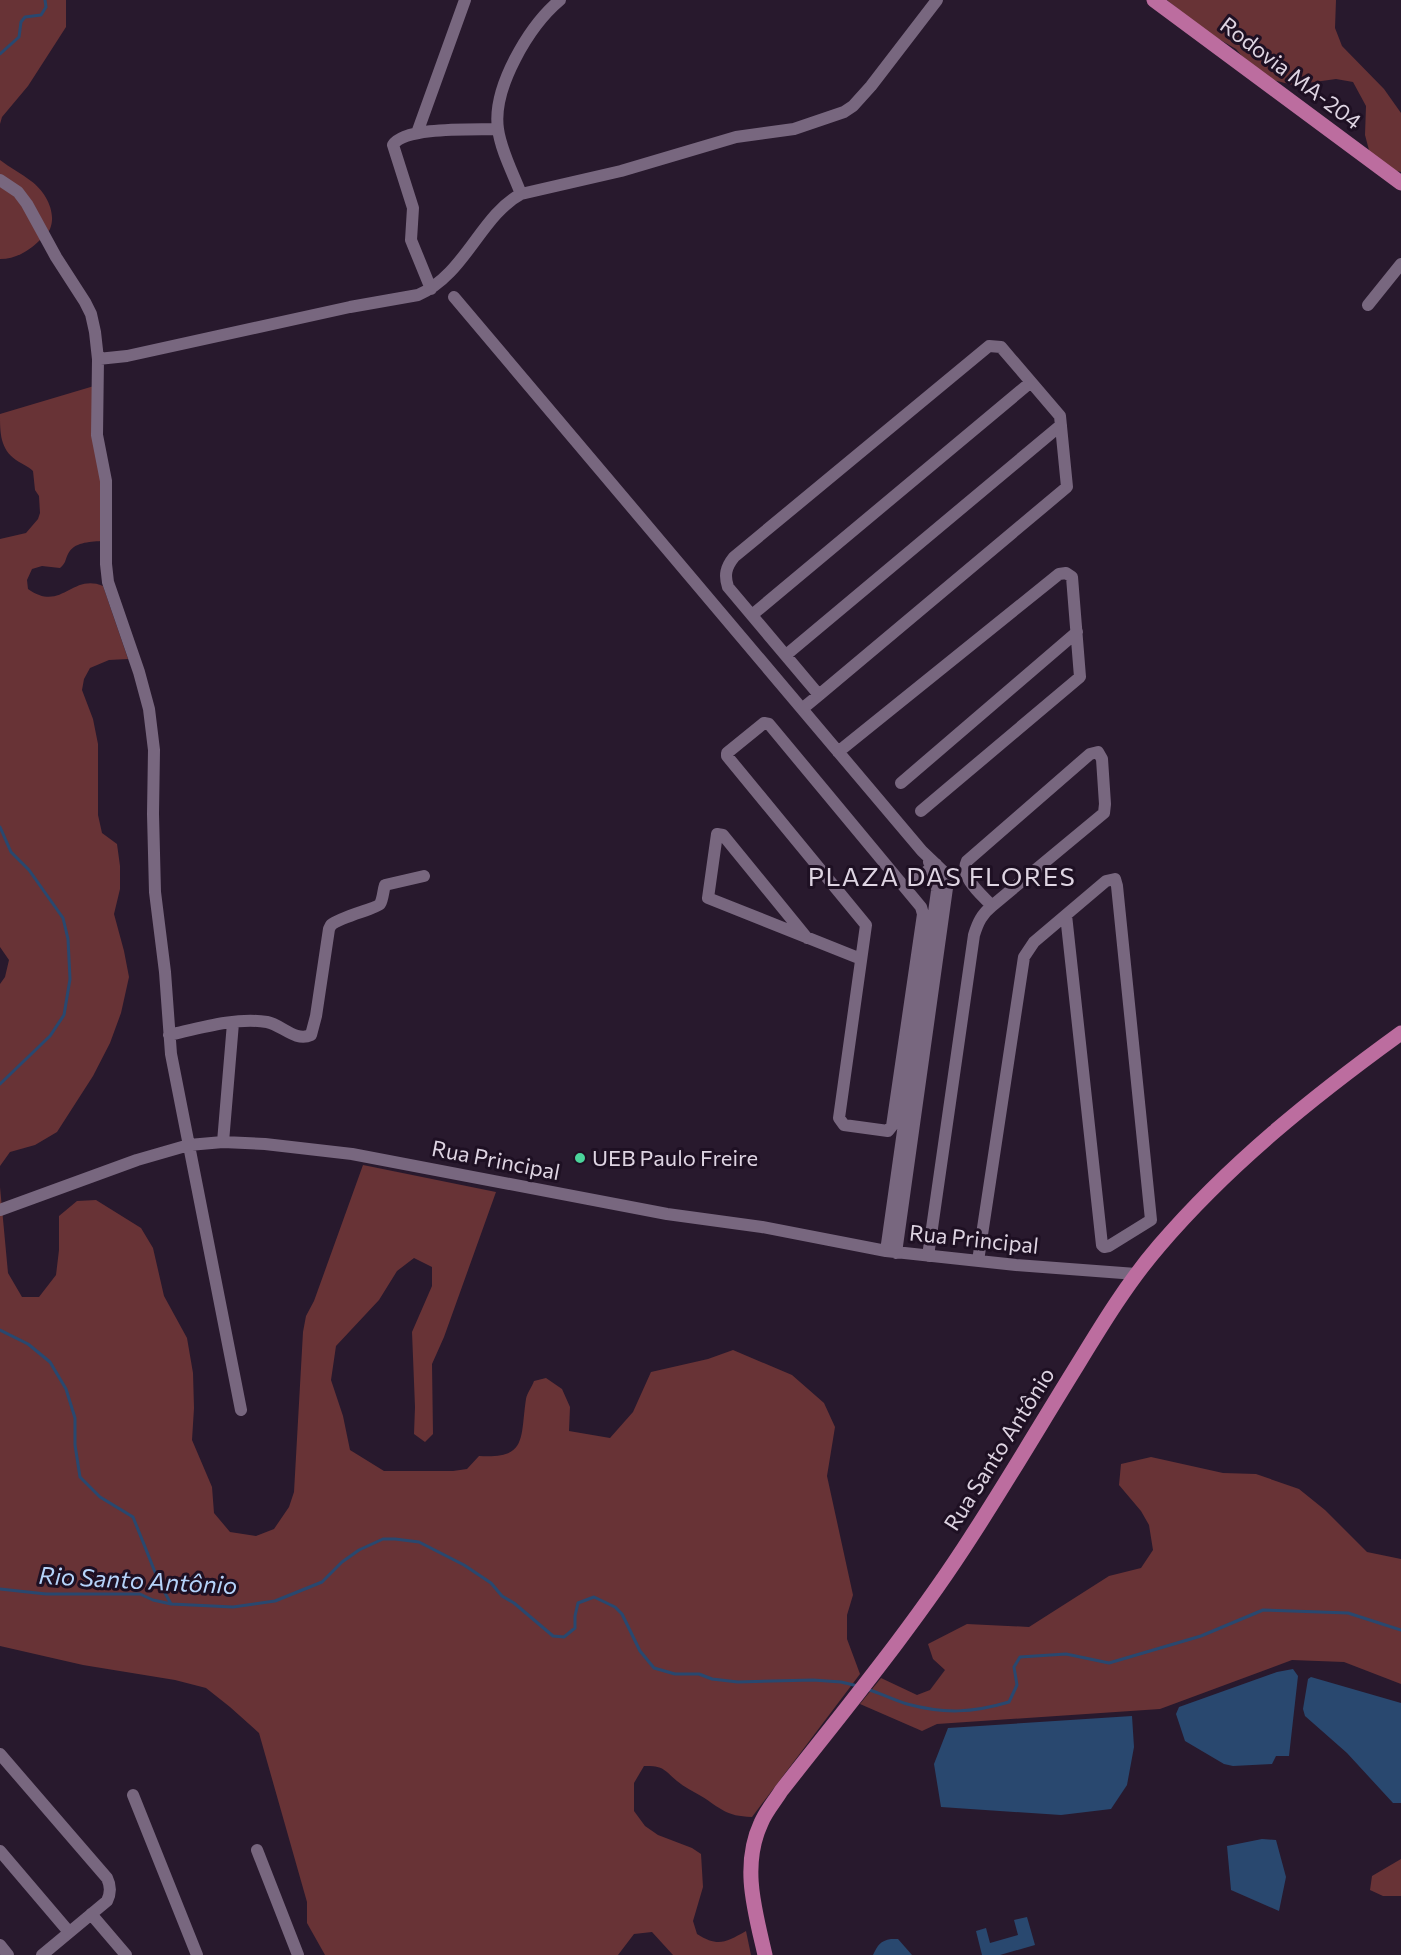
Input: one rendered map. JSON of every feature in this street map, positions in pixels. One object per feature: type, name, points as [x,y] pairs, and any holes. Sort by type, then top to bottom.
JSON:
[{"type":"main road","name":"Rodovia MA-204","points":[[1154,0],[1401,183]]},
{"type":"main road","name":"Rua Santo Antônio","points":[[765,1955],[752,1892],[750,1869],[755,1838],[762,1820],[781,1791],[929,1600],[972,1536],[1136,1274],[1196,1206],[1246,1158],[1330,1086],[1401,1033]]},
{"type":"street","points":[[417,133],[465,0]]},
{"type":"street","points":[[521,194],[498,129],[497,115],[509,73],[535,26],[560,0]]},
{"type":"street","points":[[98,359],[127,356],[350,307],[418,295],[431,289],[443,279],[466,254],[501,208],[521,194],[621,171],[736,137],[794,129],[844,112],[853,106],[871,86],[937,0]]},
{"type":"street","points":[[431,289],[411,240],[413,208],[393,148],[396,141],[417,133],[498,129]]},
{"type":"street","points":[[0,180],[18,192],[27,204],[56,257],[85,302],[91,314],[95,332],[98,359],[97,435],[106,481],[108,582],[144,689],[152,729],[156,900],[174,1072],[241,1410]]},
{"type":"street","points":[[1368,305],[1401,264]]},
{"type":"street","points":[[454,297],[934,866],[938,878],[937,891],[891,1252]]},
{"type":"street","points":[[802,709],[819,695],[1067,487],[1060,416],[1001,347],[989,346],[734,557],[726,571],[728,587],[819,695]]},
{"type":"street","points":[[752,615],[1031,382]]},
{"type":"street","points":[[786,655],[1061,425]]},
{"type":"street","points":[[838,752],[1059,574],[1066,573],[1072,577],[1080,677],[921,811]]},
{"type":"street","points":[[901,783],[1077,632]]},
{"type":"street","points":[[764,723],[769,724],[921,907],[923,914],[892,1126],[888,1131],[844,1125],[839,1118],[861,959],[866,925],[728,759],[727,753],[764,723]]},
{"type":"street","points":[[928,1256],[974,935],[978,922],[984,912],[992,906],[1104,813],[1106,804],[1103,771],[1101,755],[1098,752],[1090,754],[967,861],[964,867],[966,876],[992,906]]},
{"type":"street","points":[[807,938],[723,835],[717,834],[708,898],[807,938],[861,959]]},
{"type":"street","points":[[906,888],[934,866]]},
{"type":"street","points":[[169,1035],[233,1023],[267,1022],[300,1037],[311,1035],[331,925],[358,911],[377,906],[386,885],[424,876]]},
{"type":"street","points":[[978,1261],[1024,957],[1034,942],[1106,881],[1115,879],[1152,1217],[1145,1225],[1107,1247],[1101,1242],[1066,915]]},
{"type":"street","points":[[223,1142],[233,1023]]},
{"type":"street","name":"Rua Principal","points":[[0,1210],[137,1160],[189,1145],[223,1142],[277,1145],[352,1154],[891,1252],[1136,1274]]},
{"type":"street","points":[[0,1754],[107,1878],[111,1890],[107,1901],[43,1954]]},
{"type":"street","points":[[134,1795],[196,1955]]},
{"type":"street","points":[[257,1850],[298,1955]]},
{"type":"street","points":[[0,1851],[69,1932]]},
{"type":"street","points":[[91,1914],[126,1955]]},
{"type":"street","points":[[0,1945],[8,1955]]},
{"type":"shaded area","points":[[0,0],[66,0],[66,27],[28,86],[2,117],[0,124]]},
{"type":"shaded area","points":[[1167,0],[1336,0],[1335,28],[1342,46],[1384,89],[1401,113],[1401,172],[1388,169],[1370,154],[1365,135],[1366,106],[1353,82],[1336,79],[1293,85],[1273,80],[1251,67],[1236,49],[1205,31]]},
{"type":"shaded area","points":[[0,160],[36,185],[45,196],[52,216],[50,229],[36,244],[17,256],[6,259],[0,259]]},
{"type":"shaded area","points":[[94,386],[101,467],[101,541],[82,543],[74,547],[60,568],[42,566],[32,569],[27,580],[28,589],[50,597],[83,584],[92,583],[103,586],[128,659],[109,660],[90,668],[84,679],[82,690],[93,719],[98,744],[98,815],[102,833],[117,844],[120,889],[114,914],[129,977],[121,1013],[110,1043],[93,1076],[57,1132],[35,1145],[10,1152],[0,1166],[0,984],[5,977],[9,960],[0,947],[0,539],[26,533],[38,519],[40,513],[39,496],[35,490],[33,471],[7,451],[1,434],[0,414]]},
{"type":"shaded area","points":[[363,1165],[496,1192],[444,1337],[432,1364],[433,1434],[425,1442],[414,1434],[412,1332],[432,1286],[432,1267],[414,1258],[397,1271],[379,1300],[336,1346],[331,1380],[343,1416],[350,1450],[384,1471],[467,1469],[479,1456],[495,1456],[514,1450],[521,1435],[527,1394],[534,1381],[546,1378],[562,1389],[570,1407],[569,1431],[610,1438],[633,1412],[651,1372],[708,1359],[733,1350],[792,1375],[824,1403],[835,1427],[827,1476],[853,1595],[847,1615],[847,1639],[860,1674],[752,1817],[724,1811],[660,1768],[644,1766],[634,1783],[634,1811],[645,1826],[658,1835],[692,1848],[701,1854],[703,1887],[693,1921],[697,1934],[711,1941],[722,1942],[746,1931],[751,1955],[673,1955],[652,1932],[634,1934],[618,1955],[325,1955],[307,1923],[307,1902],[259,1733],[206,1688],[175,1680],[83,1665],[0,1646],[0,1187],[8,1273],[22,1297],[39,1297],[56,1275],[59,1216],[77,1201],[96,1200],[141,1228],[153,1248],[164,1296],[187,1338],[193,1373],[192,1440],[212,1487],[214,1513],[230,1532],[256,1536],[274,1529],[289,1507],[294,1492],[303,1332],[306,1316],[314,1301]]},
{"type":"shaded area","points":[[1151,1457],[1223,1473],[1256,1474],[1299,1489],[1325,1510],[1367,1552],[1401,1559],[1401,1684],[1344,1662],[1292,1660],[1160,1709],[937,1724],[922,1731],[860,1704],[881,1678],[917,1695],[930,1690],[945,1670],[933,1659],[928,1644],[967,1624],[1029,1627],[1109,1576],[1141,1568],[1153,1550],[1149,1525],[1141,1511],[1119,1485],[1121,1464]]},
{"type":"shaded area","points":[[1401,1859],[1401,1896],[1383,1896],[1370,1890],[1372,1876]]},
{"type":"water","points":[[1293,1669],[1298,1676],[1289,1756],[1276,1756],[1272,1764],[1233,1766],[1224,1764],[1185,1741],[1176,1714],[1179,1707],[1277,1672]]},
{"type":"water","points":[[1311,1677],[1401,1703],[1401,1803],[1393,1803],[1347,1753],[1305,1716],[1303,1709],[1308,1679]]},
{"type":"water","points":[[1132,1716],[1134,1747],[1127,1785],[1111,1809],[1061,1815],[941,1807],[934,1764],[948,1728]]},
{"type":"water","points":[[1262,1839],[1276,1840],[1286,1877],[1279,1911],[1231,1890],[1227,1846]]},
{"type":"water","points":[[1027,1917],[1035,1945],[1000,1955],[982,1955],[976,1931],[986,1928],[990,1943],[1018,1935],[1014,1920]]},
{"type":"water","points":[[891,1939],[898,1939],[912,1955],[873,1955],[880,1944]]},
{"type":"waterway","points":[[0,54],[19,37],[21,22],[25,17],[41,15],[46,7],[45,0]]},
{"type":"waterway","points":[[0,827],[11,852],[29,870],[63,918],[68,939],[70,979],[64,1015],[50,1036],[0,1084]]},
{"type":"waterway","points":[[0,1330],[28,1344],[50,1362],[66,1389],[75,1418],[75,1445],[80,1477],[100,1497],[133,1517],[159,1582],[171,1604]]},
{"type":"waterway","name":"Rio Santo Antônio","points":[[0,1589],[46,1594],[140,1594],[171,1604],[233,1607],[275,1601],[322,1582],[342,1562],[359,1550],[383,1539],[395,1539],[419,1542],[464,1565],[491,1583],[502,1596],[514,1603],[553,1636],[564,1637],[575,1628],[578,1603],[594,1597],[615,1607],[622,1614],[640,1651],[654,1668],[675,1674],[699,1674],[712,1679],[738,1682],[813,1680],[858,1686]]},
{"type":"waterway","points":[[867,1689],[907,1704],[933,1709],[958,1711],[983,1708],[1009,1702],[1017,1685],[1014,1667],[1020,1657],[1066,1654],[1109,1663],[1201,1636],[1263,1610],[1348,1613],[1401,1630]]},
{"type":"place","name":"UEB Paulo Freire","points":[[580,1158]]},
{"type":"district","name":"PLAZA DAS FLORES","points":[[942,877]]}]
